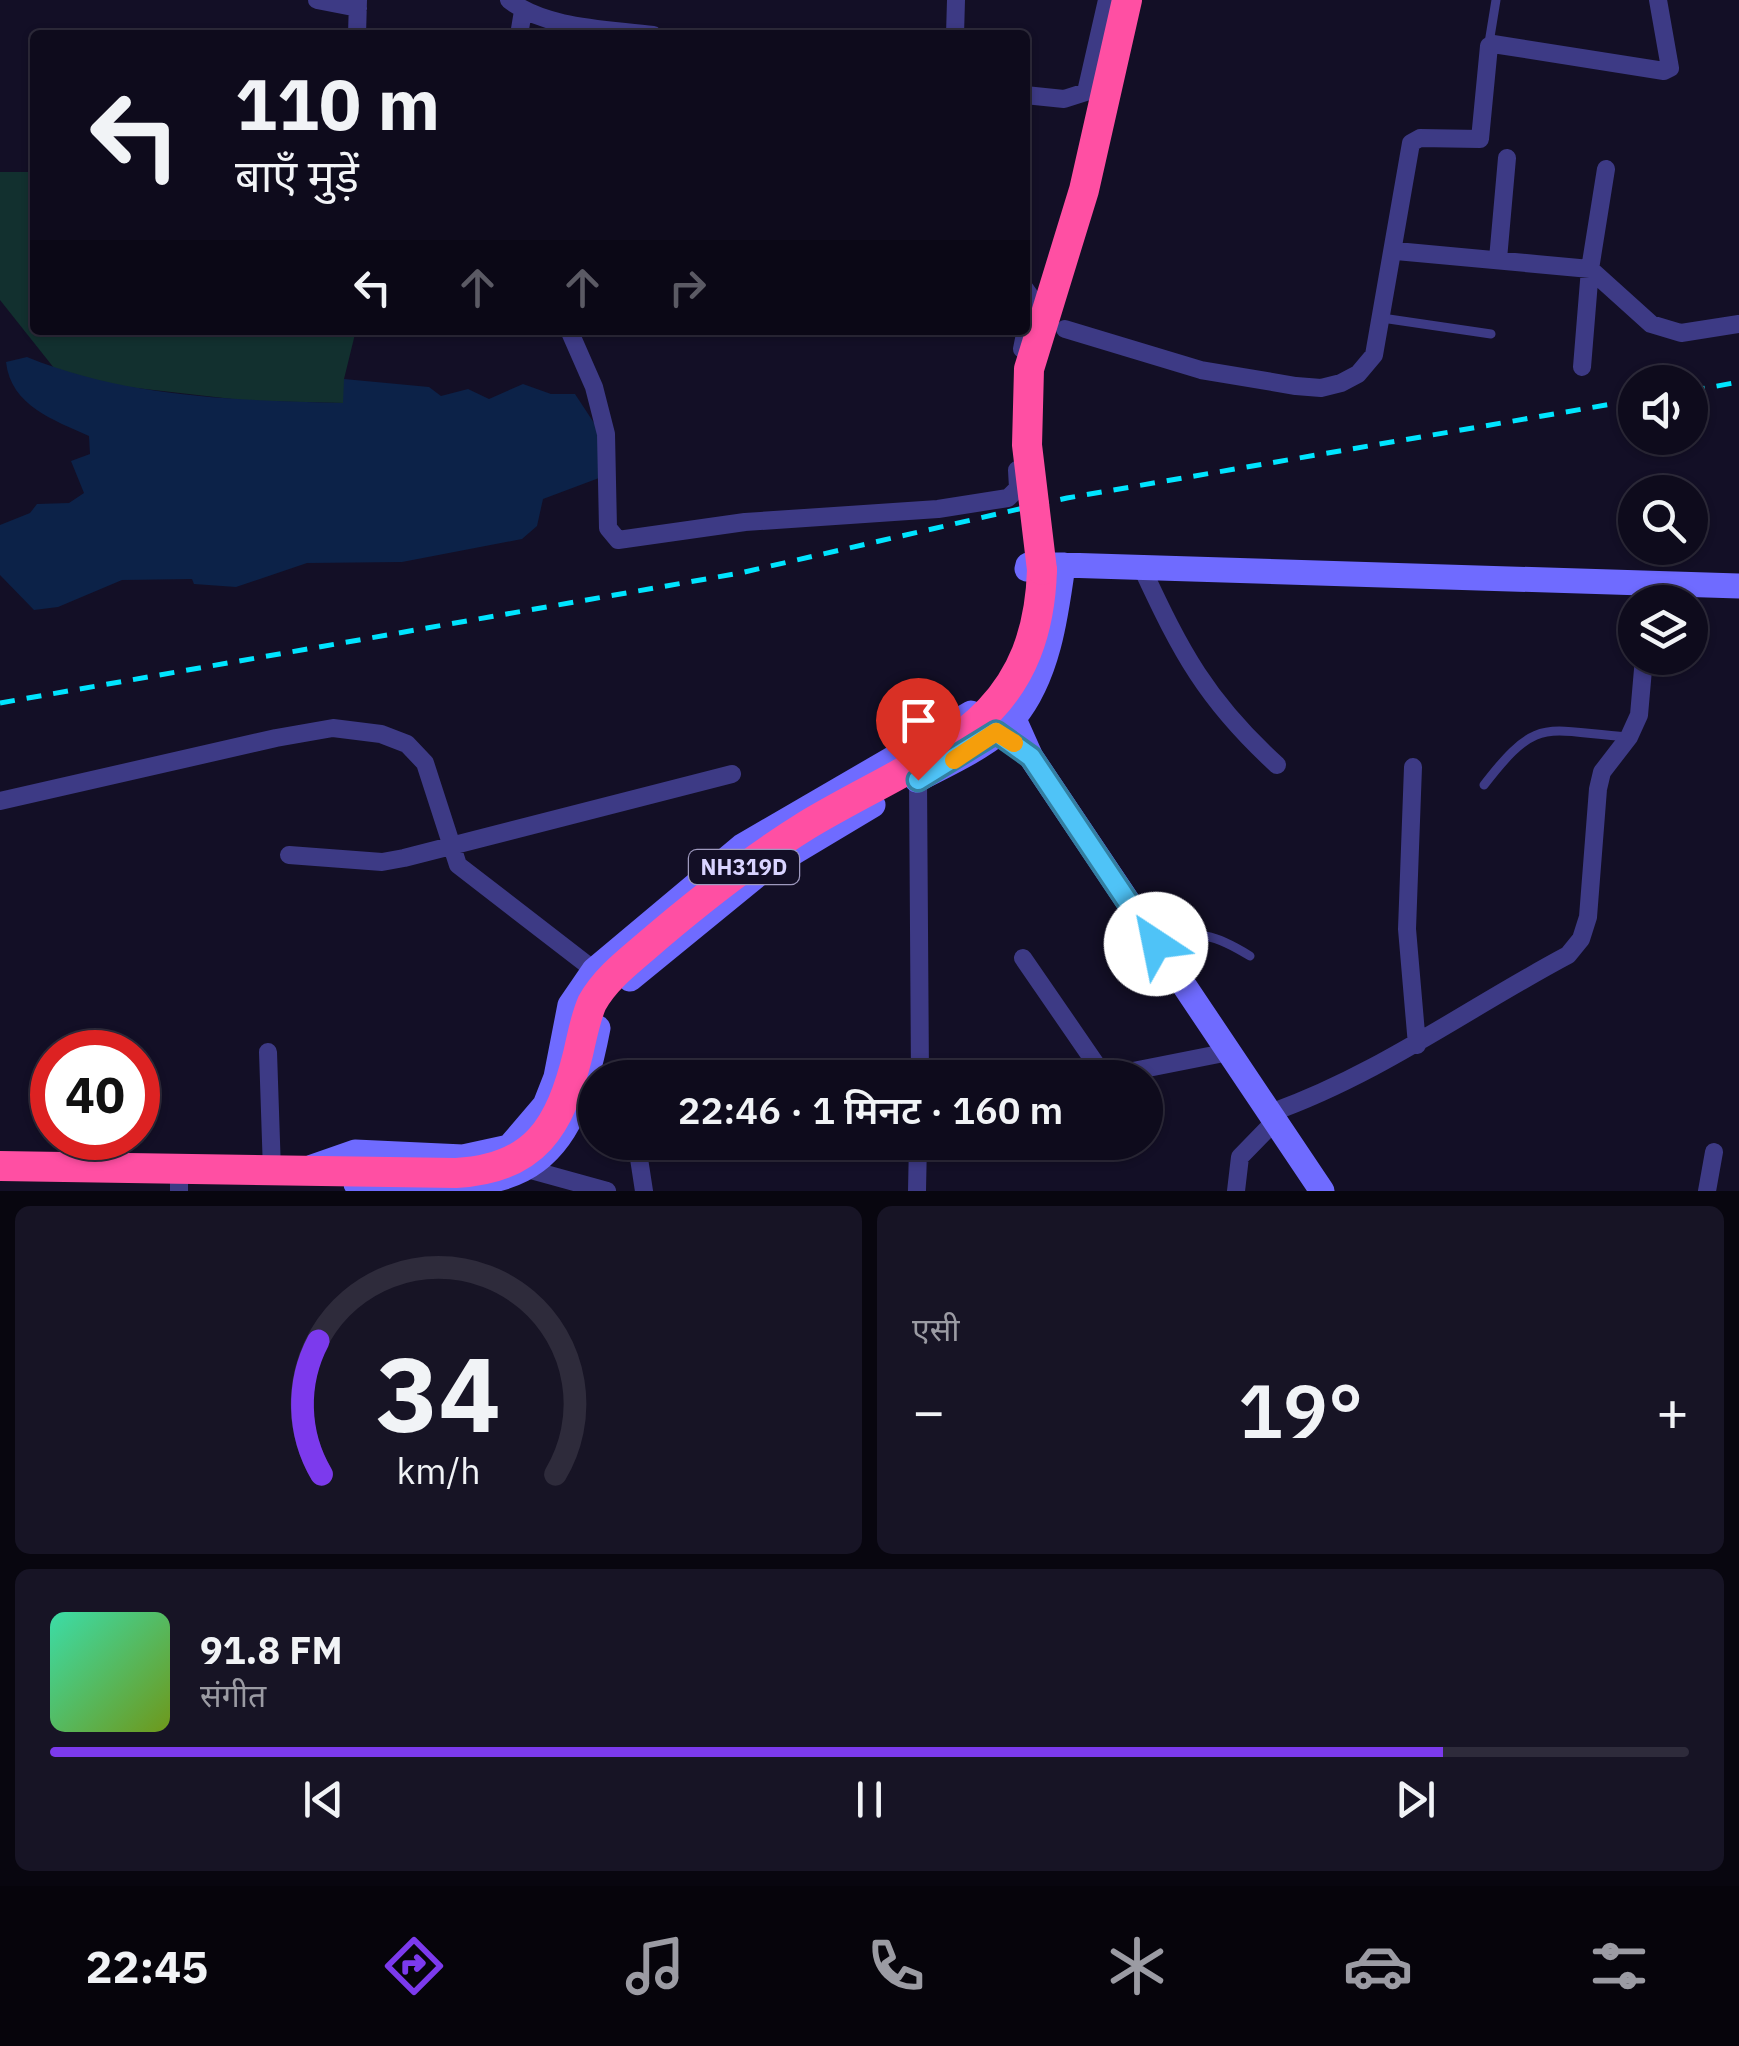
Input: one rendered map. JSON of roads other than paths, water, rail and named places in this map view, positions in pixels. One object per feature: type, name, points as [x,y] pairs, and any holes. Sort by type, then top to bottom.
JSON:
[{"type":"highway","name":"NH319D","points":[[0,1166],[179,1181],[272,1171],[456,1174],[500,1168],[537,1145],[569,1086],[591,1005],[601,989],[645,947],[754,860],[976,726],[1011,687],[1031,646],[1041,598],[1028,445],[1029,369],[1084,190],[1127,0]]},
{"type":"main road","points":[[303,1170],[355,1152],[463,1157],[509,1147],[545,1105],[556,1077],[570,1006],[594,970],[742,846],[988,699],[1009,660],[1023,618],[1028,565],[1618,592]]},
{"type":"main road","points":[[303,1170],[350,1184],[466,1189],[540,1179],[587,1086],[600,1017],[627,982],[761,872],[1005,726],[1039,672],[1054,624],[1062,565]]},
{"type":"main road","points":[[1708,589],[1739,586]]},
{"type":"main road","points":[[1005,726],[1031,757],[1322,1191]]},
{"type":"street","points":[[317,0],[358,4],[357,30]]},
{"type":"street","points":[[956,0],[956,30]]},
{"type":"street","points":[[1030,96],[1064,99],[1086,92],[1107,0]]},
{"type":"street","points":[[1065,329],[1201,370],[1320,388],[1358,374],[1374,356],[1396,251],[1405,156],[1410,143],[1420,138],[1480,138],[1488,46],[1664,71],[1670,68],[1658,0]]},
{"type":"street","points":[[518,30],[516,5],[578,25],[616,30]]},
{"type":"street","points":[[1498,260],[1507,158]]},
{"type":"street","points":[[1582,367],[1590,269],[1606,168]]},
{"type":"street","points":[[1396,251],[1590,269],[1651,324],[1680,333],[1739,324]]},
{"type":"street","points":[[571,335],[594,386],[606,434],[608,528],[624,540],[745,522],[938,509],[1012,496],[1018,488],[1016,376],[1025,335]]},
{"type":"street","points":[[1142,568],[1183,656],[1209,693],[1277,765]]},
{"type":"street","points":[[1236,1191],[1240,1158],[1273,1117],[1417,1045],[1568,954],[1580,939],[1588,917],[1602,772],[1630,737],[1638,715],[1642,675]]},
{"type":"street","points":[[0,801],[333,728],[381,734],[407,744],[425,763],[458,865],[594,970]]},
{"type":"street","points":[[1412,767],[1407,929],[1417,1045]]},
{"type":"street","points":[[289,855],[382,862],[732,774]]},
{"type":"street","points":[[918,780],[920,1060]]},
{"type":"street","points":[[1023,958],[1100,1070],[1134,1071],[1229,1052]]},
{"type":"street","points":[[268,1052],[272,1171]]},
{"type":"street","points":[[1707,1191],[1714,1152]]},
{"type":"street","points":[[639,1160],[644,1191]]},
{"type":"street","points":[[917,1191],[918,1160]]},
{"type":"street","points":[[540,1179],[608,1191]]},
{"type":"lane","points":[[1488,46],[1496,0]]},
{"type":"lane","points":[[1382,318],[1491,334]]},
{"type":"lane","points":[[1484,786],[1516,744],[1532,734],[1630,737]]},
{"type":"lane","points":[[1156,944],[1201,932],[1218,936],[1250,956]]},
{"type":"water","points":[[27,357],[104,381],[222,398],[343,403],[344,379],[429,387],[441,396],[468,389],[489,399],[523,384],[551,394],[575,394],[598,429],[599,478],[543,499],[537,526],[522,539],[402,562],[307,563],[236,587],[194,584],[192,579],[122,580],[58,607],[34,610],[0,575],[0,525],[30,513],[37,504],[69,503],[84,493],[71,461],[90,454],[89,436],[36,409],[16,390],[6,362]]},
{"type":"railway","points":[[1708,388],[1739,382]]},
{"type":"railway","points":[[0,703],[740,573],[1067,498],[1618,403]]}]
